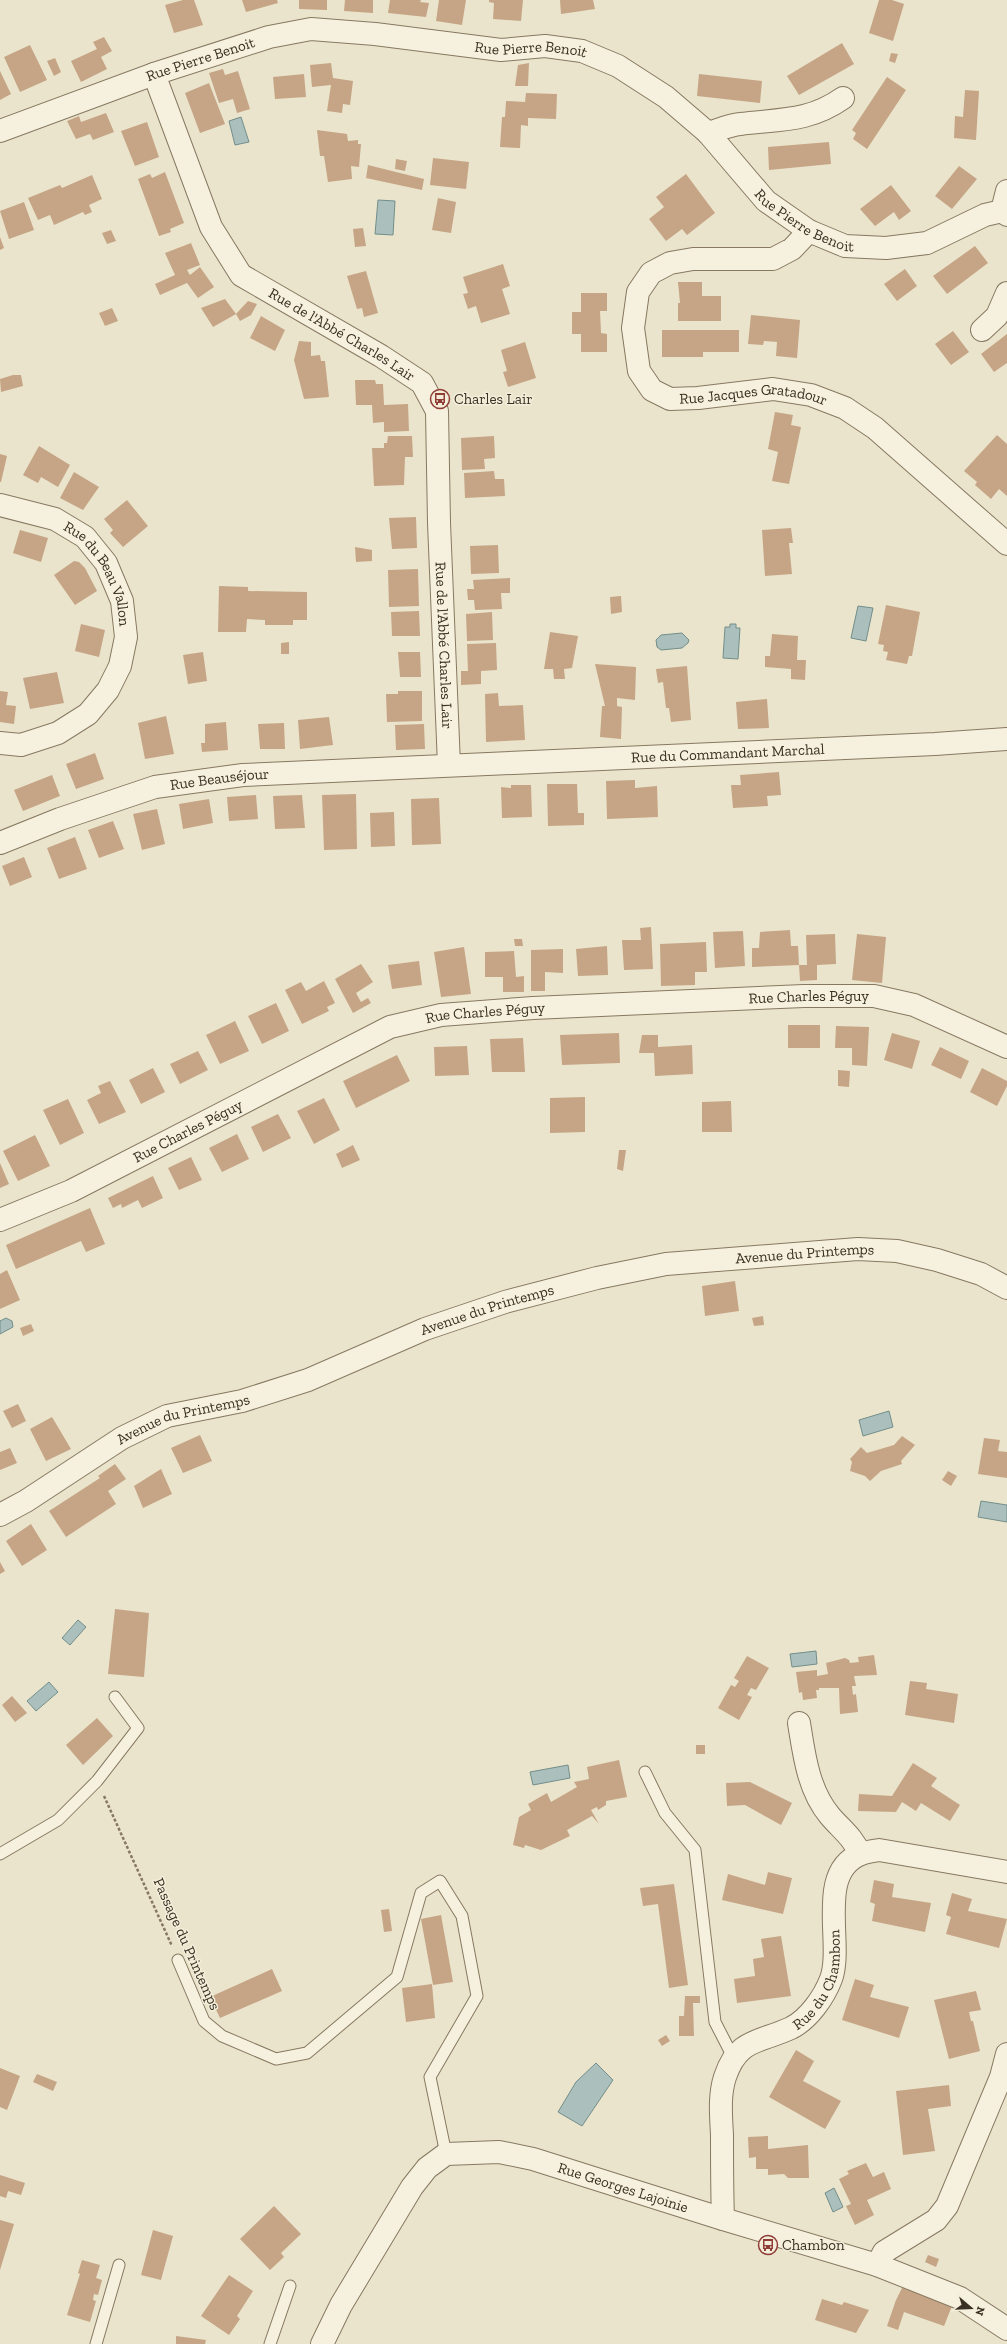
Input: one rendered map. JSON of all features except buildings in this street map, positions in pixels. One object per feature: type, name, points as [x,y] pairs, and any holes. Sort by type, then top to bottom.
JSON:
[{"type":"street","name":"Rue Pierre Benoit","points":[[0,131],[154,74],[269,37],[311,29],[375,34],[501,50],[545,46],[582,50],[618,66],[666,97],[708,133],[766,201],[809,231],[845,246],[886,248],[927,243],[1005,206]]},
{"type":"street","name":"Rue de l'Abbé Charles Lair","points":[[154,74],[211,227],[241,276],[381,356],[422,383],[437,411],[439,523],[449,766]]},
{"type":"street","points":[[708,133],[739,124],[790,120],[827,109],[843,98]]},
{"type":"street","name":"Rue Jacques Gratadour","points":[[809,231],[792,249],[773,259],[693,259],[670,263],[651,273],[638,292],[633,328],[639,371],[652,390],[670,399],[698,398],[773,388],[812,395],[845,408],[875,428],[1007,544]]},
{"type":"street","points":[[982,330],[996,316],[1007,293]]},
{"type":"street","name":"Rue du Beau Vallon","points":[[0,505],[55,519],[85,537],[106,563],[122,601],[126,638],[120,666],[108,690],[88,714],[58,733],[21,745],[0,743]]},
{"type":"street","name":"Rue du Commandant Marchal","points":[[449,766],[1007,739]]},
{"type":"street","name":"Rue Beauséjour","points":[[0,844],[60,819],[155,786],[243,775],[449,766]]},
{"type":"street","name":"Rue Charles Péguy","points":[[0,1220],[72,1191],[390,1027],[441,1015],[533,1008],[796,996],[874,996],[914,1005],[1007,1047]]},
{"type":"street","name":"Avenue du Printemps","points":[[0,1515],[26,1501],[122,1438],[167,1416],[242,1401],[308,1380],[433,1327],[505,1302],[597,1278],[666,1264],[858,1249],[897,1252],[937,1260],[981,1274],[1007,1288]]},
{"type":"street","points":[[799,1723],[810,1778],[829,1816],[855,1842],[860,1854]]},
{"type":"street","name":"Rue du Chambon","points":[[723,2220],[721,2105],[724,2079],[733,2057],[748,2044],[792,2027],[808,2014],[822,1997],[831,1978],[836,1957],[833,1905],[836,1882],[846,1864],[860,1854],[879,1850],[1003,1867]]},
{"type":"street","points":[[877,2265],[884,2252],[936,2220],[947,2206],[1001,2077],[1007,2054]]},
{"type":"street","name":"Rue Georges Lajoinie","points":[[446,2154],[499,2152],[533,2159],[723,2220],[877,2265],[960,2298],[1007,2329]]},
{"type":"street","points":[[322,2344],[341,2305],[412,2187],[428,2168],[446,2154]]},
{"type":"lane","points":[[0,1854],[58,1820],[97,1780],[138,1728],[115,1697]]},
{"type":"lane","points":[[645,1772],[665,1813],[695,1850],[715,2022],[733,2057]]},
{"type":"lane","name":"Passage du Printemps","points":[[178,1960],[204,2021],[222,2036],[276,2059],[307,2053],[397,1977],[421,1893],[440,1881],[462,1916],[476,1996],[430,2077],[446,2154]]},
{"type":"lane","points":[[96,2344],[119,2265]]},
{"type":"lane","points":[[270,2344],[290,2286]]},
{"type":"path","name":"Passage du Printemps","points":[[97,1780],[178,1960]]},
{"type":"shaded area","points":[[241,117],[249,142],[235,145],[229,121]]},
{"type":"shaded area","points":[[378,200],[395,201],[393,235],[375,234]]},
{"type":"shaded area","points":[[858,606],[873,608],[866,641],[851,638]]},
{"type":"shaded area","points":[[730,624],[736,624],[736,628],[740,628],[738,659],[723,658],[725,627],[730,627]]},
{"type":"shaded area","points":[[682,633],[689,640],[688,643],[682,648],[661,650],[657,647],[656,640],[661,635]]},
{"type":"shaded area","points":[[6,1318],[12,1321],[13,1327],[0,1334],[0,1321]]},
{"type":"shaded area","points":[[889,1411],[893,1427],[863,1436],[859,1420]]},
{"type":"shaded area","points":[[981,1501],[1007,1505],[1007,1522],[978,1517]]},
{"type":"shaded area","points":[[78,1620],[86,1627],[70,1645],[62,1638]]},
{"type":"shaded area","points":[[816,1651],[817,1664],[792,1667],[790,1654]]},
{"type":"shaded area","points":[[49,1682],[58,1692],[36,1711],[27,1701]]},
{"type":"shaded area","points":[[568,1765],[570,1778],[533,1785],[530,1772]]},
{"type":"shaded area","points":[[596,2063],[613,2080],[582,2126],[558,2112],[576,2082]]},
{"type":"shaded area","points":[[834,2188],[843,2207],[833,2212],[825,2193]]},
{"type":"place","name":"Charles Lair","points":[[440,399]]},
{"type":"place","name":"Chambon","points":[[768,2245]]}]
